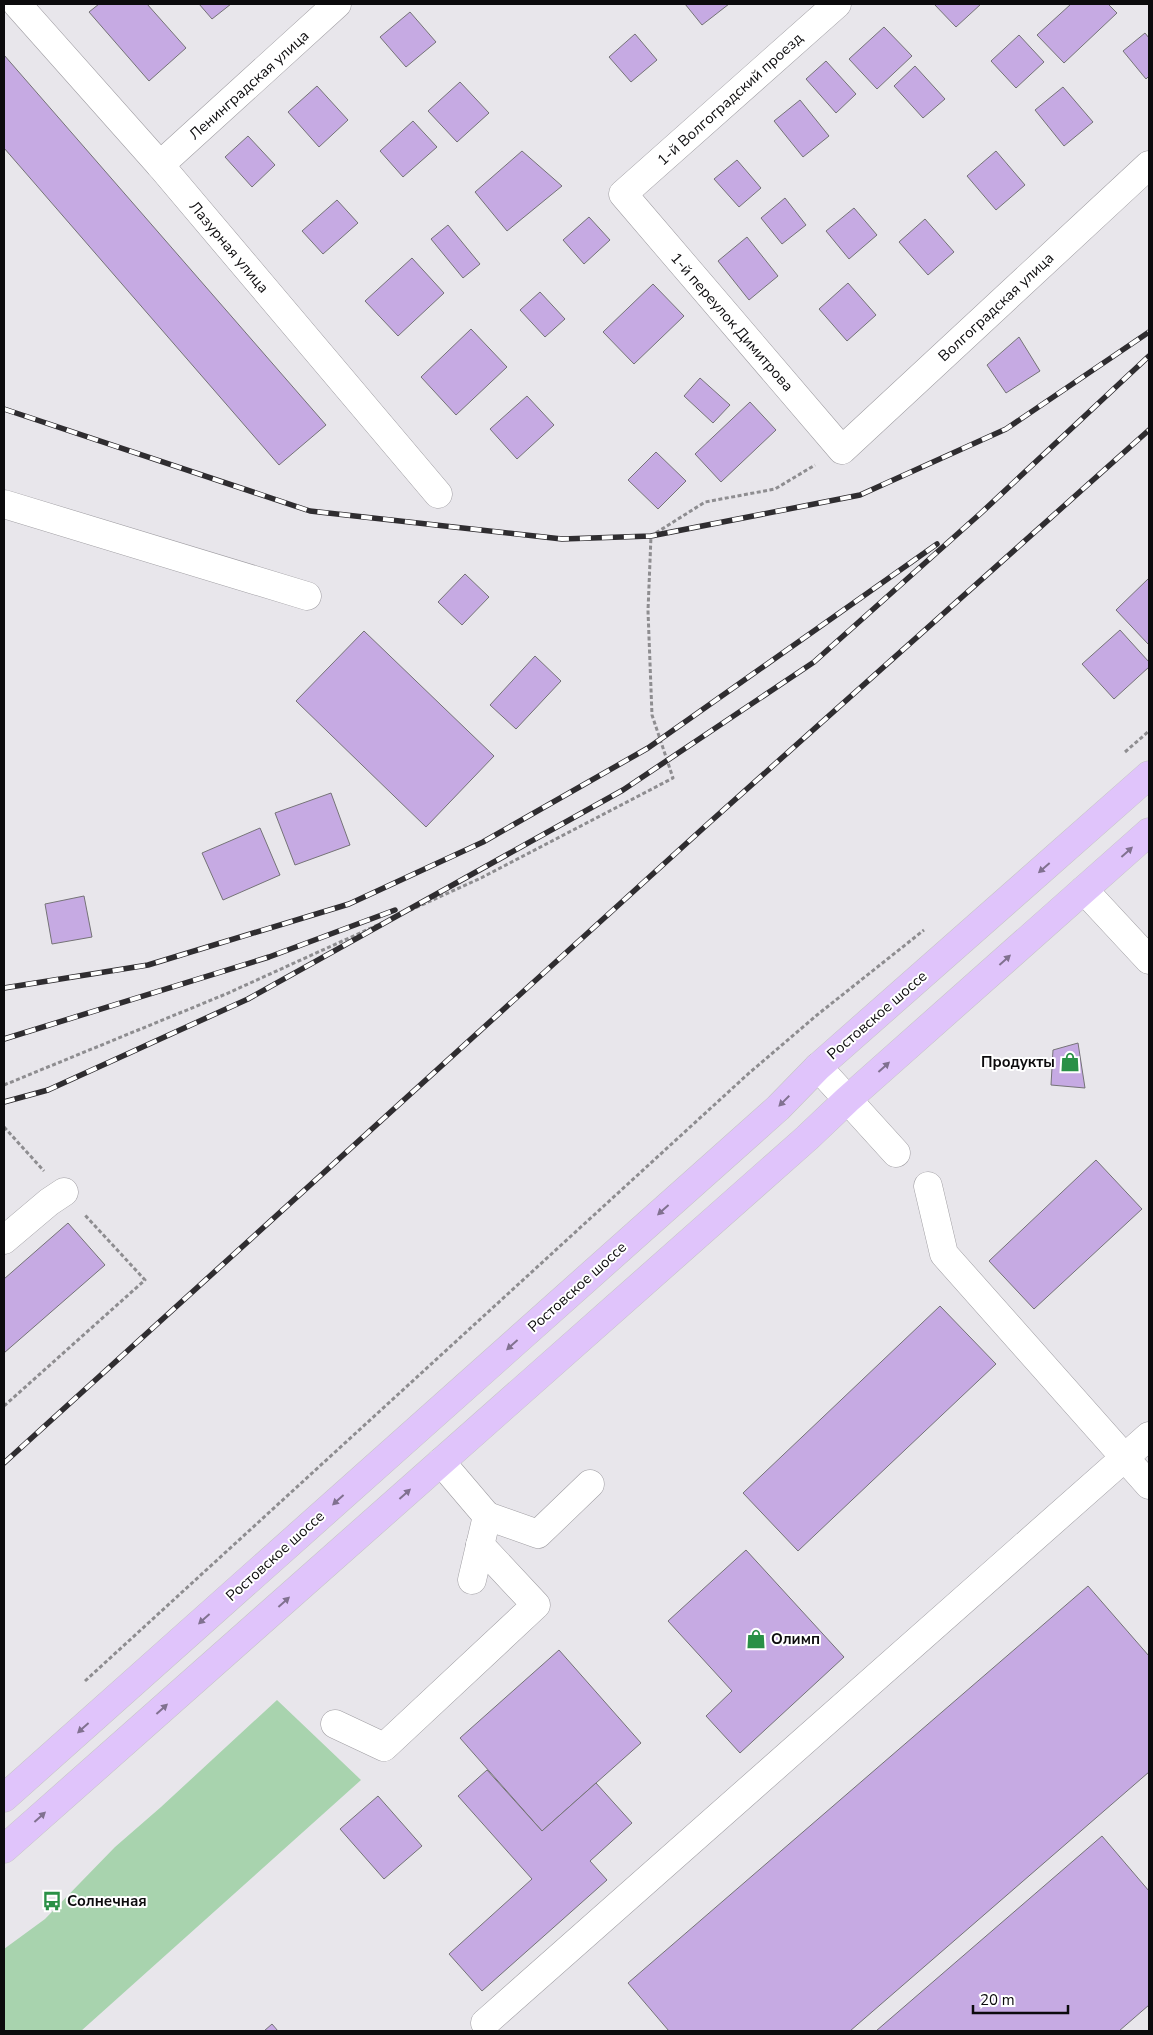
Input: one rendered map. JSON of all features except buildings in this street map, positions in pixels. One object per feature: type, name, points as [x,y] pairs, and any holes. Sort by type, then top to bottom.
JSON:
[{"type":"main road","name":"Ростовское шоссе","points":[[4,1798],[763,1121],[818,1067],[1149,775]]},
{"type":"main road","points":[[4,1849],[807,1138],[847,1100],[1149,832]]},
{"type":"street","name":"Лазурная улица","points":[[17,4],[160,165],[438,494]]},
{"type":"street","name":"Ленинградская улица","points":[[160,165],[338,4]]},
{"type":"street","name":"1-й Волгоградский проезд","points":[[623,194],[837,4]]},
{"type":"street","name":"Волгоградская улица","points":[[842,450],[1149,165]]},
{"type":"street","name":"1-й переулок Димитрова","points":[[623,194],[842,450]]},
{"type":"street","points":[[4,504],[307,596]]},
{"type":"street","points":[[1084,890],[1149,960]]},
{"type":"street","points":[[818,1067],[896,1154]]},
{"type":"street","points":[[928,1186],[944,1254],[1149,1485]]},
{"type":"street","points":[[4,1240],[49,1202],[64,1192]]},
{"type":"street","points":[[486,2022],[1149,1436]]},
{"type":"street","points":[[441,1462],[487,1516],[538,1534],[590,1484]]},
{"type":"street","points":[[472,1580],[487,1516]]},
{"type":"street","points":[[335,1724],[384,1747],[536,1605],[480,1545]]},
{"type":"path","points":[[4,1085],[226,994],[481,878],[673,778],[652,715],[648,611],[651,536],[705,502],[775,489],[842,450]]},
{"type":"path","points":[[1120,757],[1149,731]]},
{"type":"path","points":[[84,1683],[748,1074],[817,1014],[932,924]]},
{"type":"path","points":[[4,1127],[145,1280],[4,1406]]},
{"type":"green space","points":[[277,1700],[361,1780],[81,2031],[4,2031],[4,1949],[45,1919],[115,1847]]},
{"type":"railway","points":[[4,409],[310,511],[562,539],[651,536],[860,495],[1006,429],[1149,332]]},
{"type":"railway","points":[[4,1102],[48,1090],[248,999],[623,790],[814,662],[981,513],[1149,356]]},
{"type":"railway","points":[[4,1463],[710,822],[1149,430]]},
{"type":"railway","points":[[4,988],[148,965],[349,904],[483,842],[648,748],[937,544]]},
{"type":"railway","points":[[4,1039],[269,957],[395,910]]},
{"type":"place","name":"Продукты","points":[[1070,1062]]},
{"type":"place","name":"Олимп","points":[[756,1639]]},
{"type":"place","name":"Солнечная","points":[[52,1901]]}]
